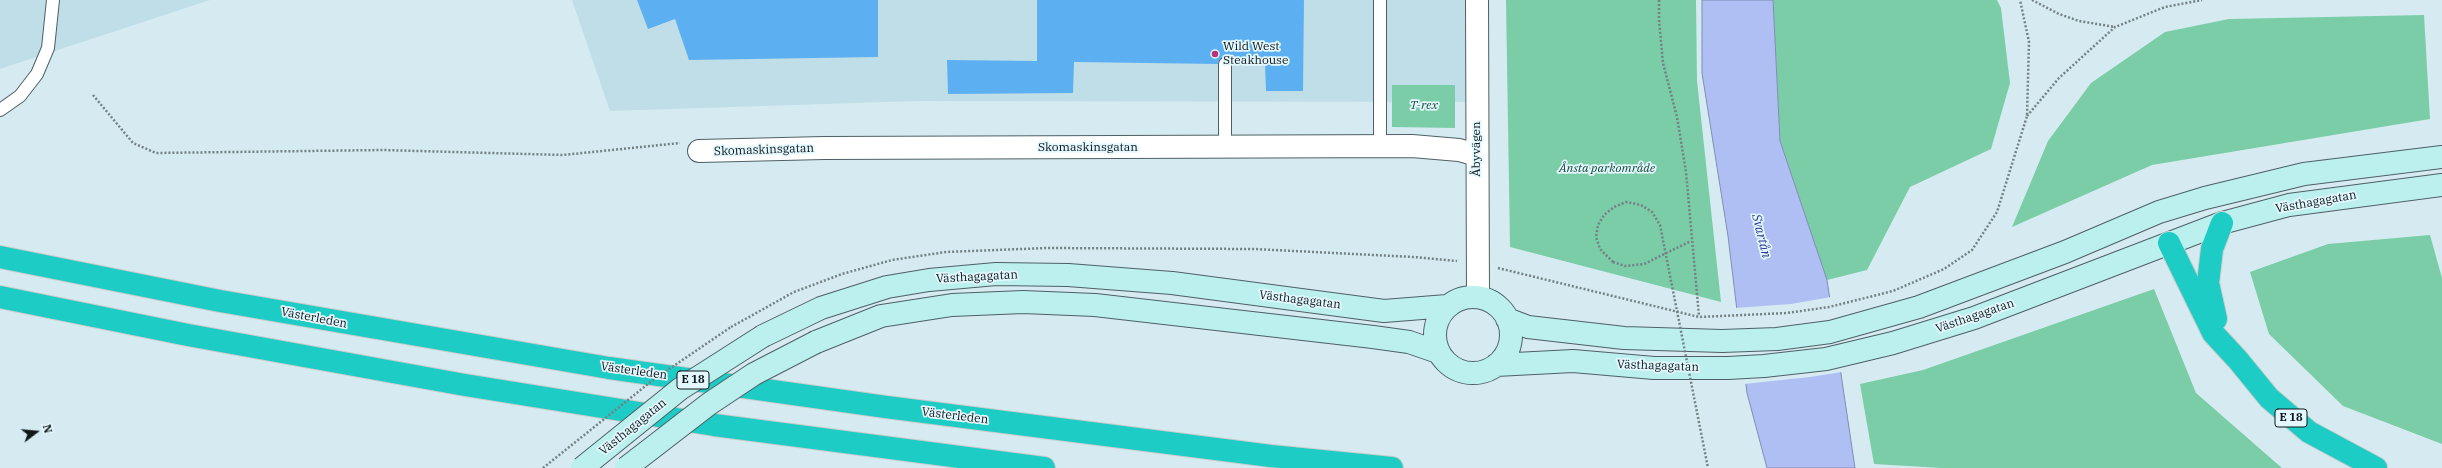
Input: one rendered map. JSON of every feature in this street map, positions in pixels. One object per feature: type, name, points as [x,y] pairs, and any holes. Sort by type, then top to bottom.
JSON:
[{"type":"highway","name":"E 18","points":[[2222,223],[2212,249],[2208,283],[2211,301],[2225,345]]},
{"type":"highway","name":"E 18","points":[[2177,240],[2213,333],[2225,345],[2255,382],[2293,420],[2328,444],[2376,468]]},
{"type":"highway","name":"Västerleden","points":[[0,257],[220,301],[609,368],[886,407],[1271,456],[1392,468]]},
{"type":"highway","points":[[0,297],[188,335],[465,385],[714,425],[1044,468]]},
{"type":"main road","points":[[1507,319],[1528,328],[1624,338],[1722,342],[1777,340],[1830,332],[1919,307],[2030,266],[2133,223],[2170,209],[2212,196],[2304,174],[2442,157]]},
{"type":"main road","name":"Västhagagatan","points":[[1496,365],[1573,361],[1654,368],[1728,368],[1798,363],[1860,351],[1974,318],[2222,223],[2289,205],[2442,185]]},
{"type":"main road","points":[[2133,223],[2177,240]]},
{"type":"main road","name":"Västhagagatan","points":[[582,468],[680,389],[763,336],[821,308],[887,287],[929,280],[996,274],[1068,275],[1172,283],[1384,311],[1447,306]]},
{"type":"main road","points":[[1478,297],[1494,303],[1507,319],[1511,332],[1509,346],[1505,354],[1496,365],[1477,373],[1464,372],[1446,362],[1438,352],[1435,342],[1435,329],[1439,317],[1447,306],[1459,299],[1478,297]]},
{"type":"main road","points":[[626,468],[709,404],[754,374],[816,342],[881,316],[952,305],[1023,302],[1094,305],[1373,337],[1409,342],[1438,352]]},
{"type":"street","name":"Åbyvägen","points":[[1477,0],[1478,297]]},
{"type":"street","name":"Skomaskinsgatan","points":[[699,151],[824,148],[1225,148],[1412,146],[1459,150],[1477,155]]},
{"type":"lane","points":[[0,110],[20,96],[37,74],[48,48],[53,0]]},
{"type":"lane","points":[[1380,0],[1380,147]]},
{"type":"lane","points":[[1225,64],[1225,148]]},
{"type":"path","points":[[1659,0],[1659,20],[1664,63],[1677,117],[1686,172],[1691,242],[1699,317]]},
{"type":"path","points":[[1496,267],[1699,317],[1786,313],[1849,303],[1893,291],[1944,269],[1972,250],[1997,212],[2027,116],[2029,42],[2020,0]]},
{"type":"path","points":[[2032,0],[2059,14],[2079,21],[2115,27]]},
{"type":"path","points":[[2027,116],[2059,78],[2115,27],[2165,8],[2202,0]]},
{"type":"path","points":[[93,96],[133,143],[156,153],[382,150],[563,155],[674,143],[694,143],[699,151]]},
{"type":"path","points":[[1691,242],[1644,264],[1625,266],[1613,262],[1600,249],[1596,237],[1598,225],[1604,215],[1614,207],[1626,202],[1641,205],[1652,212],[1660,225],[1708,468]]},
{"type":"path","points":[[1046,248],[1254,249],[1414,257],[1460,262]]},
{"type":"path","points":[[543,468],[653,380],[731,327]]},
{"type":"shaded area","points":[[0,0],[210,0],[0,69]]},
{"type":"shaded area","points":[[572,0],[1467,0],[1467,102],[917,101],[610,111]]},
{"type":"green space","name":"Ånsta parkområde","points":[[1506,0],[1696,0],[1697,81],[1721,302],[1510,247]]},
{"type":"green space","points":[[1773,0],[1997,0],[2001,8],[2010,83],[1991,149],[1910,187],[1867,270],[1827,280],[1780,141]]},
{"type":"green space","points":[[2424,15],[2430,119],[2152,165],[2012,227],[2048,141],[2091,83],[2165,32],[2229,19]]},
{"type":"green space","name":"T-rex","points":[[1392,85],[1455,85],[1455,128],[1392,127]]},
{"type":"green space","points":[[2430,235],[2442,278],[2442,444],[2343,406],[2269,334],[2250,272],[2328,244]]},
{"type":"green space","points":[[2154,289],[2196,393],[2282,468],[1941,468],[1874,464],[1860,384],[1923,370]]},
{"type":"water","name":"Svartån","points":[[1702,0],[1773,0],[1780,141],[1827,280],[1855,468],[1767,468],[1747,393],[1728,236],[1702,73]]},
{"type":"pier","points":[[1831,297],[1842,372],[1744,384],[1735,308],[1791,304]]},
{"type":"building","points":[[637,0],[878,0],[878,57],[689,60],[675,19],[648,29]]},
{"type":"building","points":[[1037,0],[1304,0],[1303,91],[1266,91],[1265,64],[1232,64],[1229,58],[1225,57],[1219,60],[1218,64],[1074,62],[1073,93],[948,94],[947,60],[1037,61]]},
{"type":"place","name":"Wild West Steakhouse","points":[[1215,54]]}]
